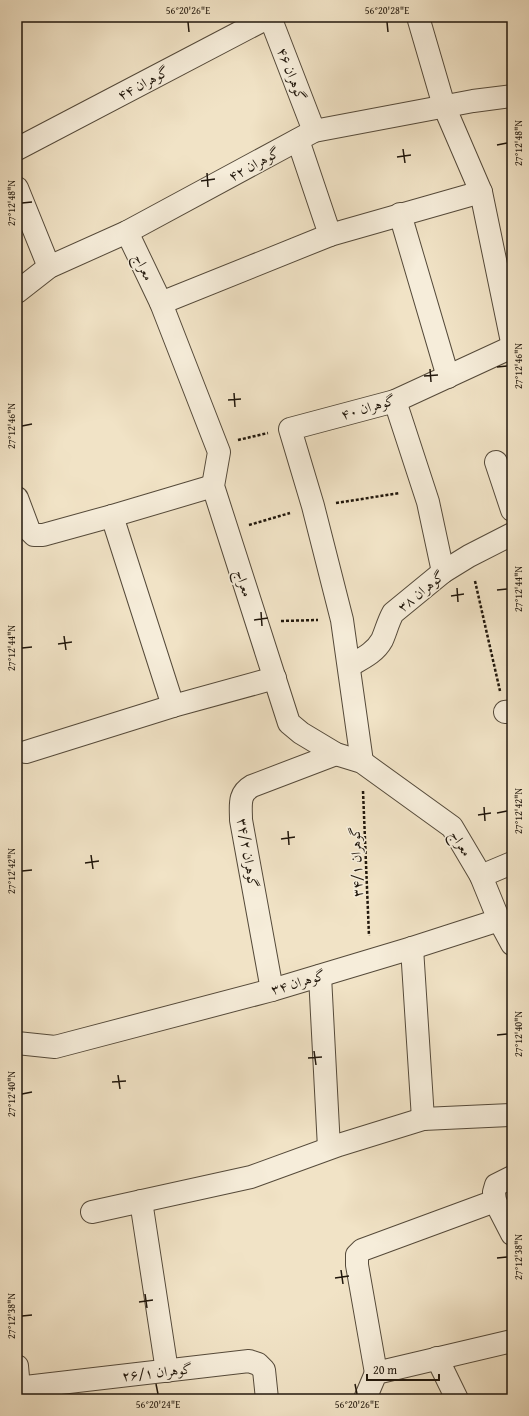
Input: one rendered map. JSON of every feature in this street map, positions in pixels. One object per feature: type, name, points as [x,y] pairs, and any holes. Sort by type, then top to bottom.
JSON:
[{"type":"street","name":"گوهران ۴۶","points":[[269,17],[306,136],[330,235]]},
{"type":"street","name":"گوهران ۴۴","points":[[17,149],[269,17]]},
{"type":"street","points":[[418,17],[444,106],[481,192],[512,342]]},
{"type":"street","name":"گوهران ۴۲","points":[[17,292],[48,267],[127,232],[306,136],[444,106],[512,96]]},
{"type":"street","points":[[17,188],[48,267]]},
{"type":"street","points":[[161,303],[330,235],[481,192]]},
{"type":"street","points":[[400,214],[448,376]]},
{"type":"street","name":"معراج","points":[[127,232],[161,303],[218,452],[213,486],[289,723],[301,733],[336,754],[362,762],[452,827],[481,876]]},
{"type":"street","name":"گوهران ۴۰","points":[[290,429],[395,401],[512,347]]},
{"type":"street","points":[[395,401],[428,502],[442,572]]},
{"type":"street","points":[[290,429],[313,506],[342,620],[362,762]]},
{"type":"street","points":[[496,462],[512,510]]},
{"type":"street","points":[[17,498],[29,530],[34,535],[43,535],[213,486]]},
{"type":"street","points":[[112,516],[173,706]]},
{"type":"street","name":"گوهران ۳۸","points":[[349,666],[376,648],[382,640],[389,621],[394,613],[442,572],[512,534]]},
{"type":"street","points":[[26,752],[173,706],[275,678]]},
{"type":"street","name":"گوهران ۳۴/۲","points":[[272,990],[241,820],[241,797],[246,789],[252,786],[336,754]]},
{"type":"street","points":[[512,863],[481,876],[499,920],[512,944]]},
{"type":"street","name":"گوهران ۳۴","points":[[17,1043],[55,1047],[272,990],[499,920]]},
{"type":"street","points":[[412,948],[423,1119]]},
{"type":"street","points":[[320,976],[330,1148]]},
{"type":"street","points":[[92,1212],[251,1177],[330,1148],[423,1119],[512,1115]]},
{"type":"street","points":[[512,1178],[496,1185],[494,1192],[495,1201],[512,1234]]},
{"type":"street","points":[[141,1201],[166,1371]]},
{"type":"street","points":[[365,1399],[376,1373],[357,1265],[357,1255],[362,1250],[495,1201]]},
{"type":"street","points":[[376,1373],[512,1341]]},
{"type":"street","points":[[437,1358],[457,1399]]},
{"type":"street","name":"گوهران ۲۶/۱","points":[[19,1391],[166,1371],[249,1362],[258,1364],[264,1370],[267,1399]]},
{"type":"street","points":[[17,1366],[19,1391]]},
{"type":"path","points":[[215,444],[290,429]]},
{"type":"path","points":[[469,556],[509,712]]},
{"type":"path","points":[[256,622],[342,620]]},
{"type":"path","name":"گوهران ۳۴/۱","points":[[362,762],[370,961]]}]
